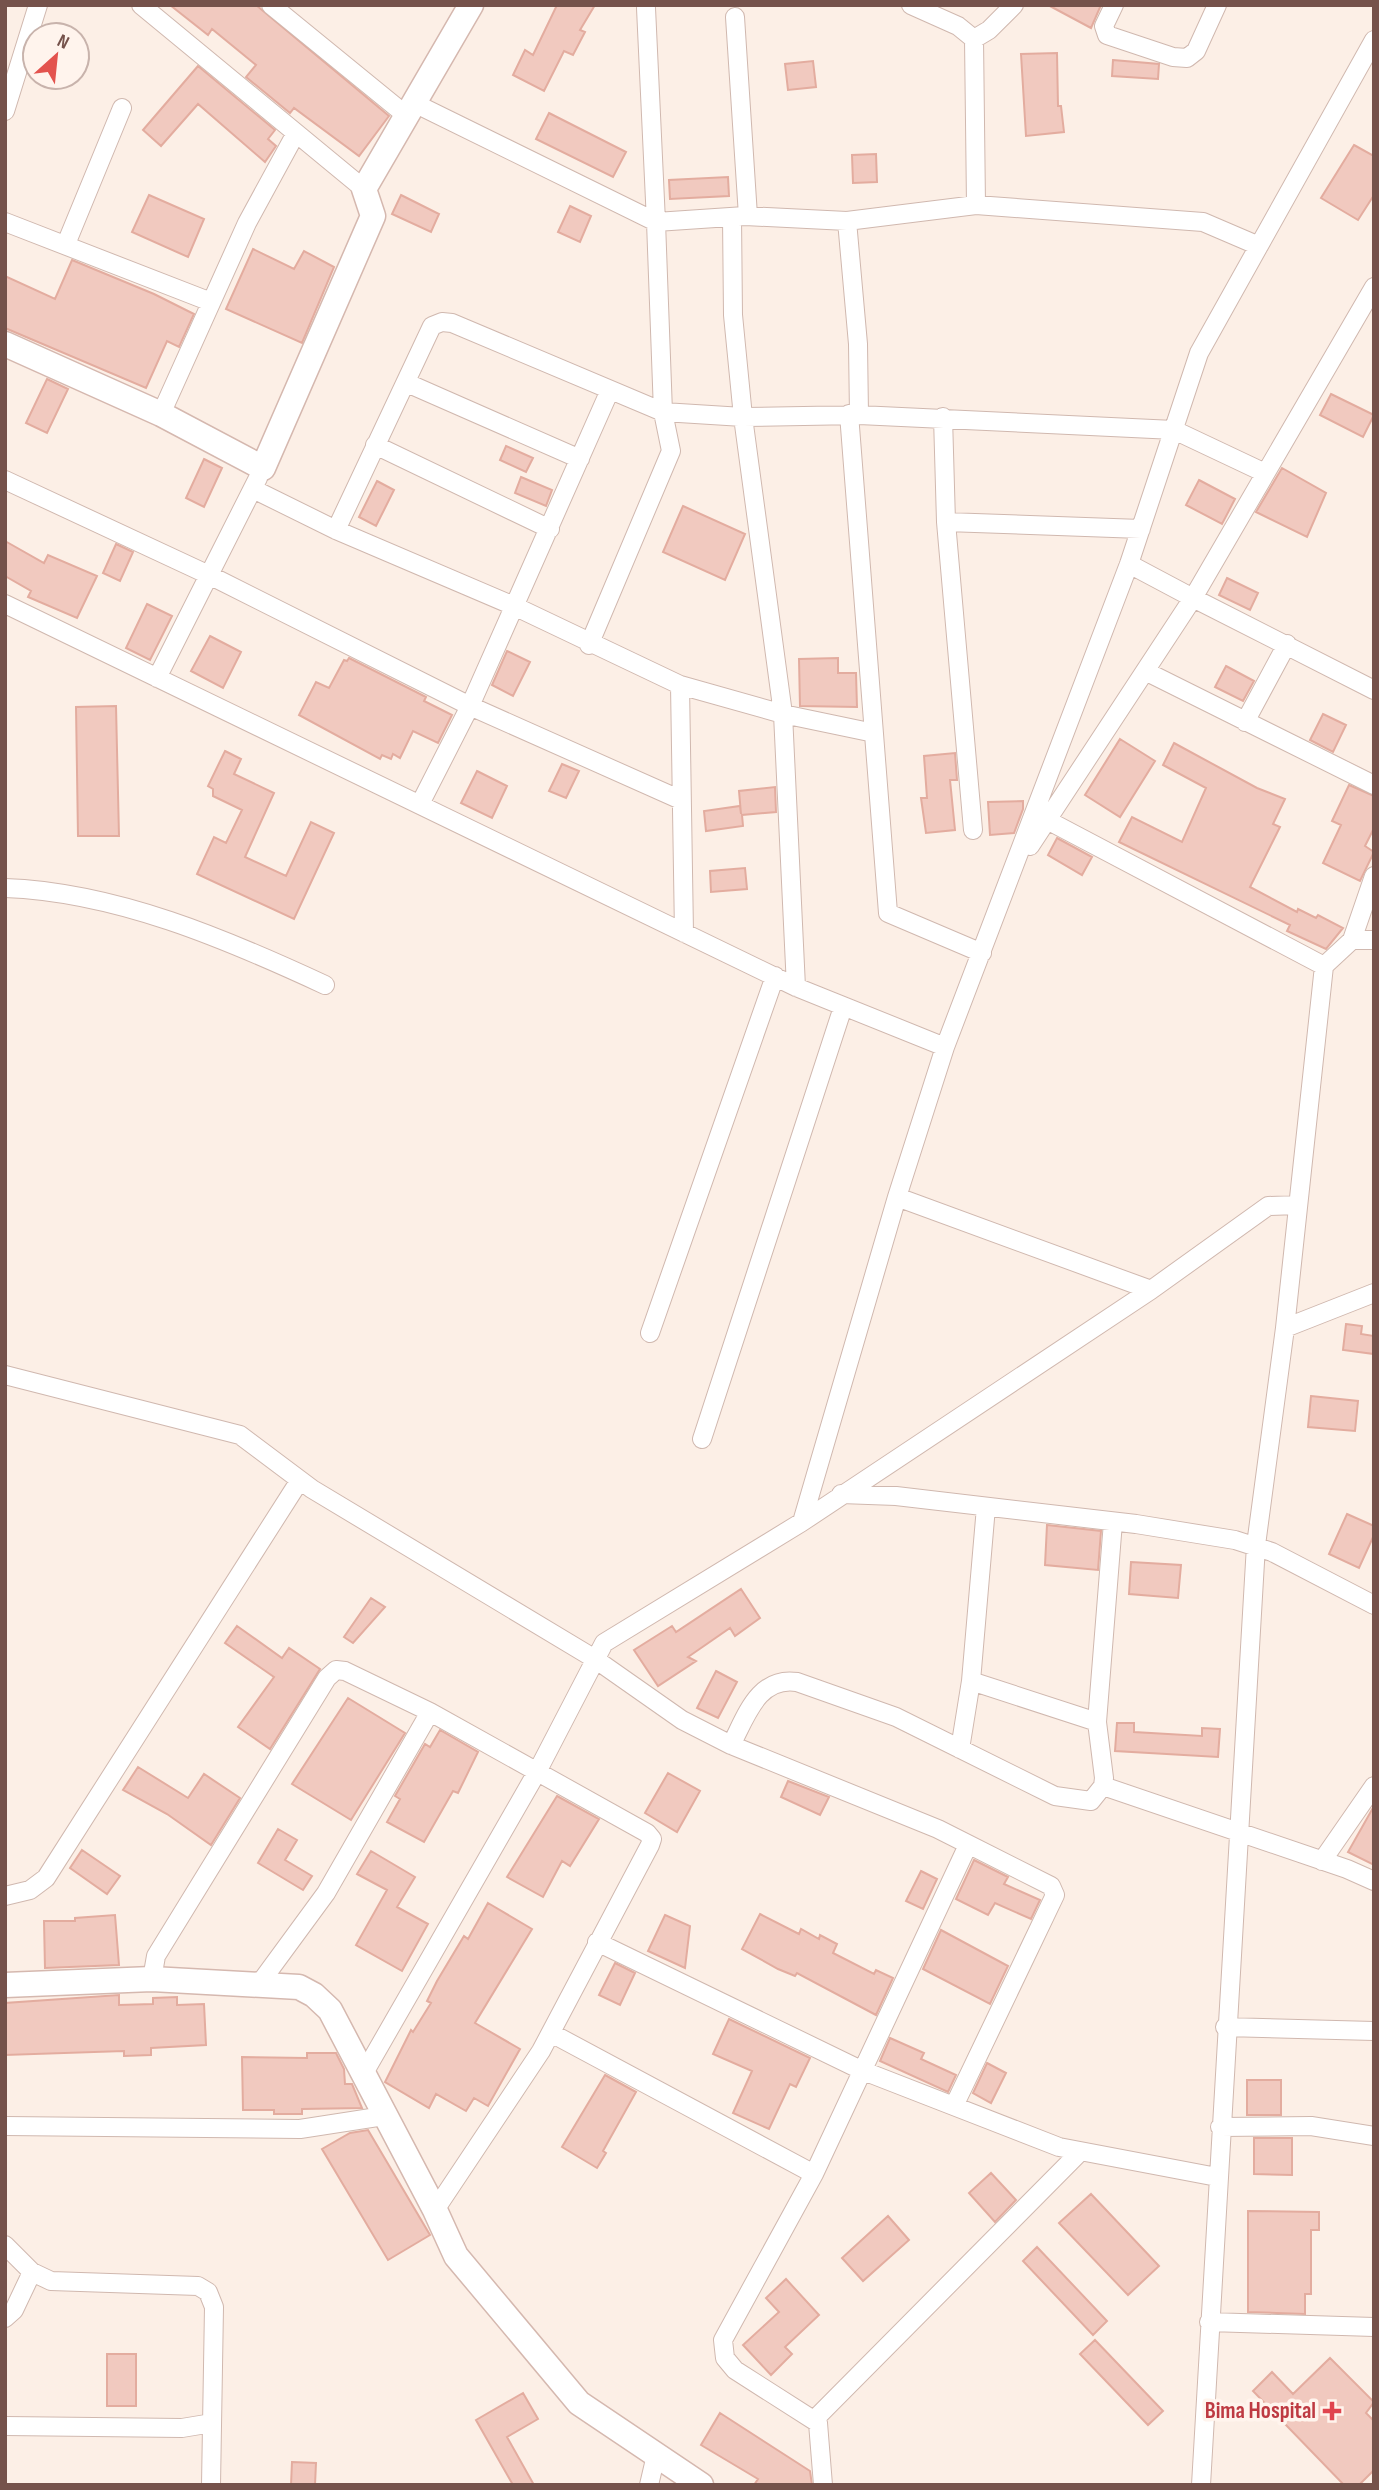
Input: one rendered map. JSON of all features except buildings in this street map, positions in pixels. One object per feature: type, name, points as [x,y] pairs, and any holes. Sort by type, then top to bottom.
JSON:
[{"type":"street","points":[[5,111],[38,5]]},
{"type":"street","points":[[141,5],[364,189],[373,216],[258,479],[157,678]]},
{"type":"street","points":[[271,5],[410,110],[656,222],[740,217],[847,221],[976,205],[1203,222],[1259,246]]},
{"type":"street","points":[[364,189],[471,5]]},
{"type":"street","points":[[911,5],[958,26],[974,39]]},
{"type":"street","points":[[974,39],[989,30],[1014,5]]},
{"type":"street","points":[[1114,5],[1104,26],[1107,35],[1173,57],[1187,58],[1196,51],[1217,5]]},
{"type":"street","points":[[589,645],[671,451],[663,412],[646,8]]},
{"type":"street","points":[[735,17],[740,217],[733,315],[743,417],[783,715],[796,987]]},
{"type":"street","points":[[974,39],[976,205]]},
{"type":"street","points":[[802,1521],[897,1197],[945,1047],[1129,564],[1199,353],[1374,40]]},
{"type":"street","points":[[66,244],[122,108]]},
{"type":"street","points":[[161,414],[247,223],[296,133]]},
{"type":"street","points":[[847,221],[858,344],[854,415],[888,913],[982,953]]},
{"type":"street","points":[[5,222],[211,302]]},
{"type":"street","points":[[1011,876],[1194,597],[1374,287]]},
{"type":"street","points":[[336,530],[432,326],[442,322],[453,323],[663,412],[743,417],[943,417],[1174,430],[1265,473]]},
{"type":"street","points":[[5,344],[161,414],[336,530],[514,606],[589,645],[680,685],[783,715],[874,733]]},
{"type":"street","points":[[407,383],[580,458]]},
{"type":"street","points":[[419,804],[470,706],[610,390]]},
{"type":"street","points":[[943,417],[946,522],[973,830]]},
{"type":"street","points":[[375,445],[550,530]]},
{"type":"street","points":[[5,480],[211,576],[470,706],[681,800]]},
{"type":"street","points":[[946,522],[1141,529]]},
{"type":"street","points":[[1129,564],[1374,690]]},
{"type":"street","points":[[5,604],[796,987],[945,1047]]},
{"type":"street","points":[[1245,722],[1287,644]]},
{"type":"street","points":[[1145,671],[1374,785]]},
{"type":"street","points":[[680,685],[684,933]]},
{"type":"street","points":[[1047,820],[1324,966]]},
{"type":"street","points":[[1201,2485],[1225,2026],[1240,1834],[1256,1545],[1285,1328],[1324,966],[1352,940],[1374,876]]},
{"type":"street","points":[[5,888],[46,889],[118,906],[259,954],[325,985]]},
{"type":"street","points":[[1352,940],[1374,940]]},
{"type":"street","points":[[650,1333],[775,976]]},
{"type":"street","points":[[702,1439],[843,1007]]},
{"type":"street","points":[[897,1197],[1151,1290]]},
{"type":"street","points":[[364,2073],[537,1772],[604,1643],[802,1521],[1151,1290],[1268,1206],[1298,1205]]},
{"type":"street","points":[[1285,1328],[1374,1293]]},
{"type":"street","points":[[5,1374],[240,1435],[300,1480],[595,1659],[682,1720],[731,1745],[938,1829],[1055,1890],[954,2106]]},
{"type":"street","points":[[5,1896],[30,1890],[46,1878],[300,1480]]},
{"type":"street","points":[[841,1494],[896,1496],[1113,1522],[1256,1545],[1374,1605]]},
{"type":"street","points":[[960,1749],[971,1681],[986,1507]]},
{"type":"street","points":[[731,1745],[757,1695],[771,1685],[787,1680],[896,1717],[1055,1796],[1091,1801],[1103,1786],[1097,1722],[1113,1522]]},
{"type":"street","points":[[152,1979],[156,1956],[332,1673],[345,1671],[430,1712],[640,1828],[652,1839],[551,2033],[435,2210]]},
{"type":"street","points":[[971,1681],[1097,1722]]},
{"type":"street","points":[[257,1987],[326,1893],[430,1712]]},
{"type":"street","points":[[1103,1786],[1374,1881]]},
{"type":"street","points":[[1322,1861],[1374,1786]]},
{"type":"street","points":[[823,2485],[820,2428],[815,2419],[735,2370],[722,2348],[723,2340],[814,2174],[968,1845]]},
{"type":"street","points":[[597,1942],[861,2070],[954,2106],[1079,2152],[1217,2177]]},
{"type":"street","points":[[5,1985],[152,1979],[257,1987],[299,1987],[314,1995],[330,2010],[435,2210],[456,2256],[579,2403],[701,2485]]},
{"type":"street","points":[[1225,2026],[1374,2031]]},
{"type":"street","points":[[551,2033],[814,2174]]},
{"type":"street","points":[[5,2126],[300,2129],[384,2116]]},
{"type":"street","points":[[1220,2127],[1311,2126],[1374,2136]]},
{"type":"street","points":[[815,2419],[1079,2152]]},
{"type":"street","points":[[5,2245],[32,2272],[51,2281],[198,2287],[208,2292],[214,2307],[211,2485]]},
{"type":"street","points":[[5,2318],[14,2310],[32,2272]]},
{"type":"street","points":[[1209,2322],[1374,2327]]},
{"type":"street","points":[[5,2426],[182,2428],[212,2423]]},
{"type":"street","points":[[649,2485],[656,2455]]},
{"type":"place","name":"Bima Hospital","points":[[1332,2411]]}]
